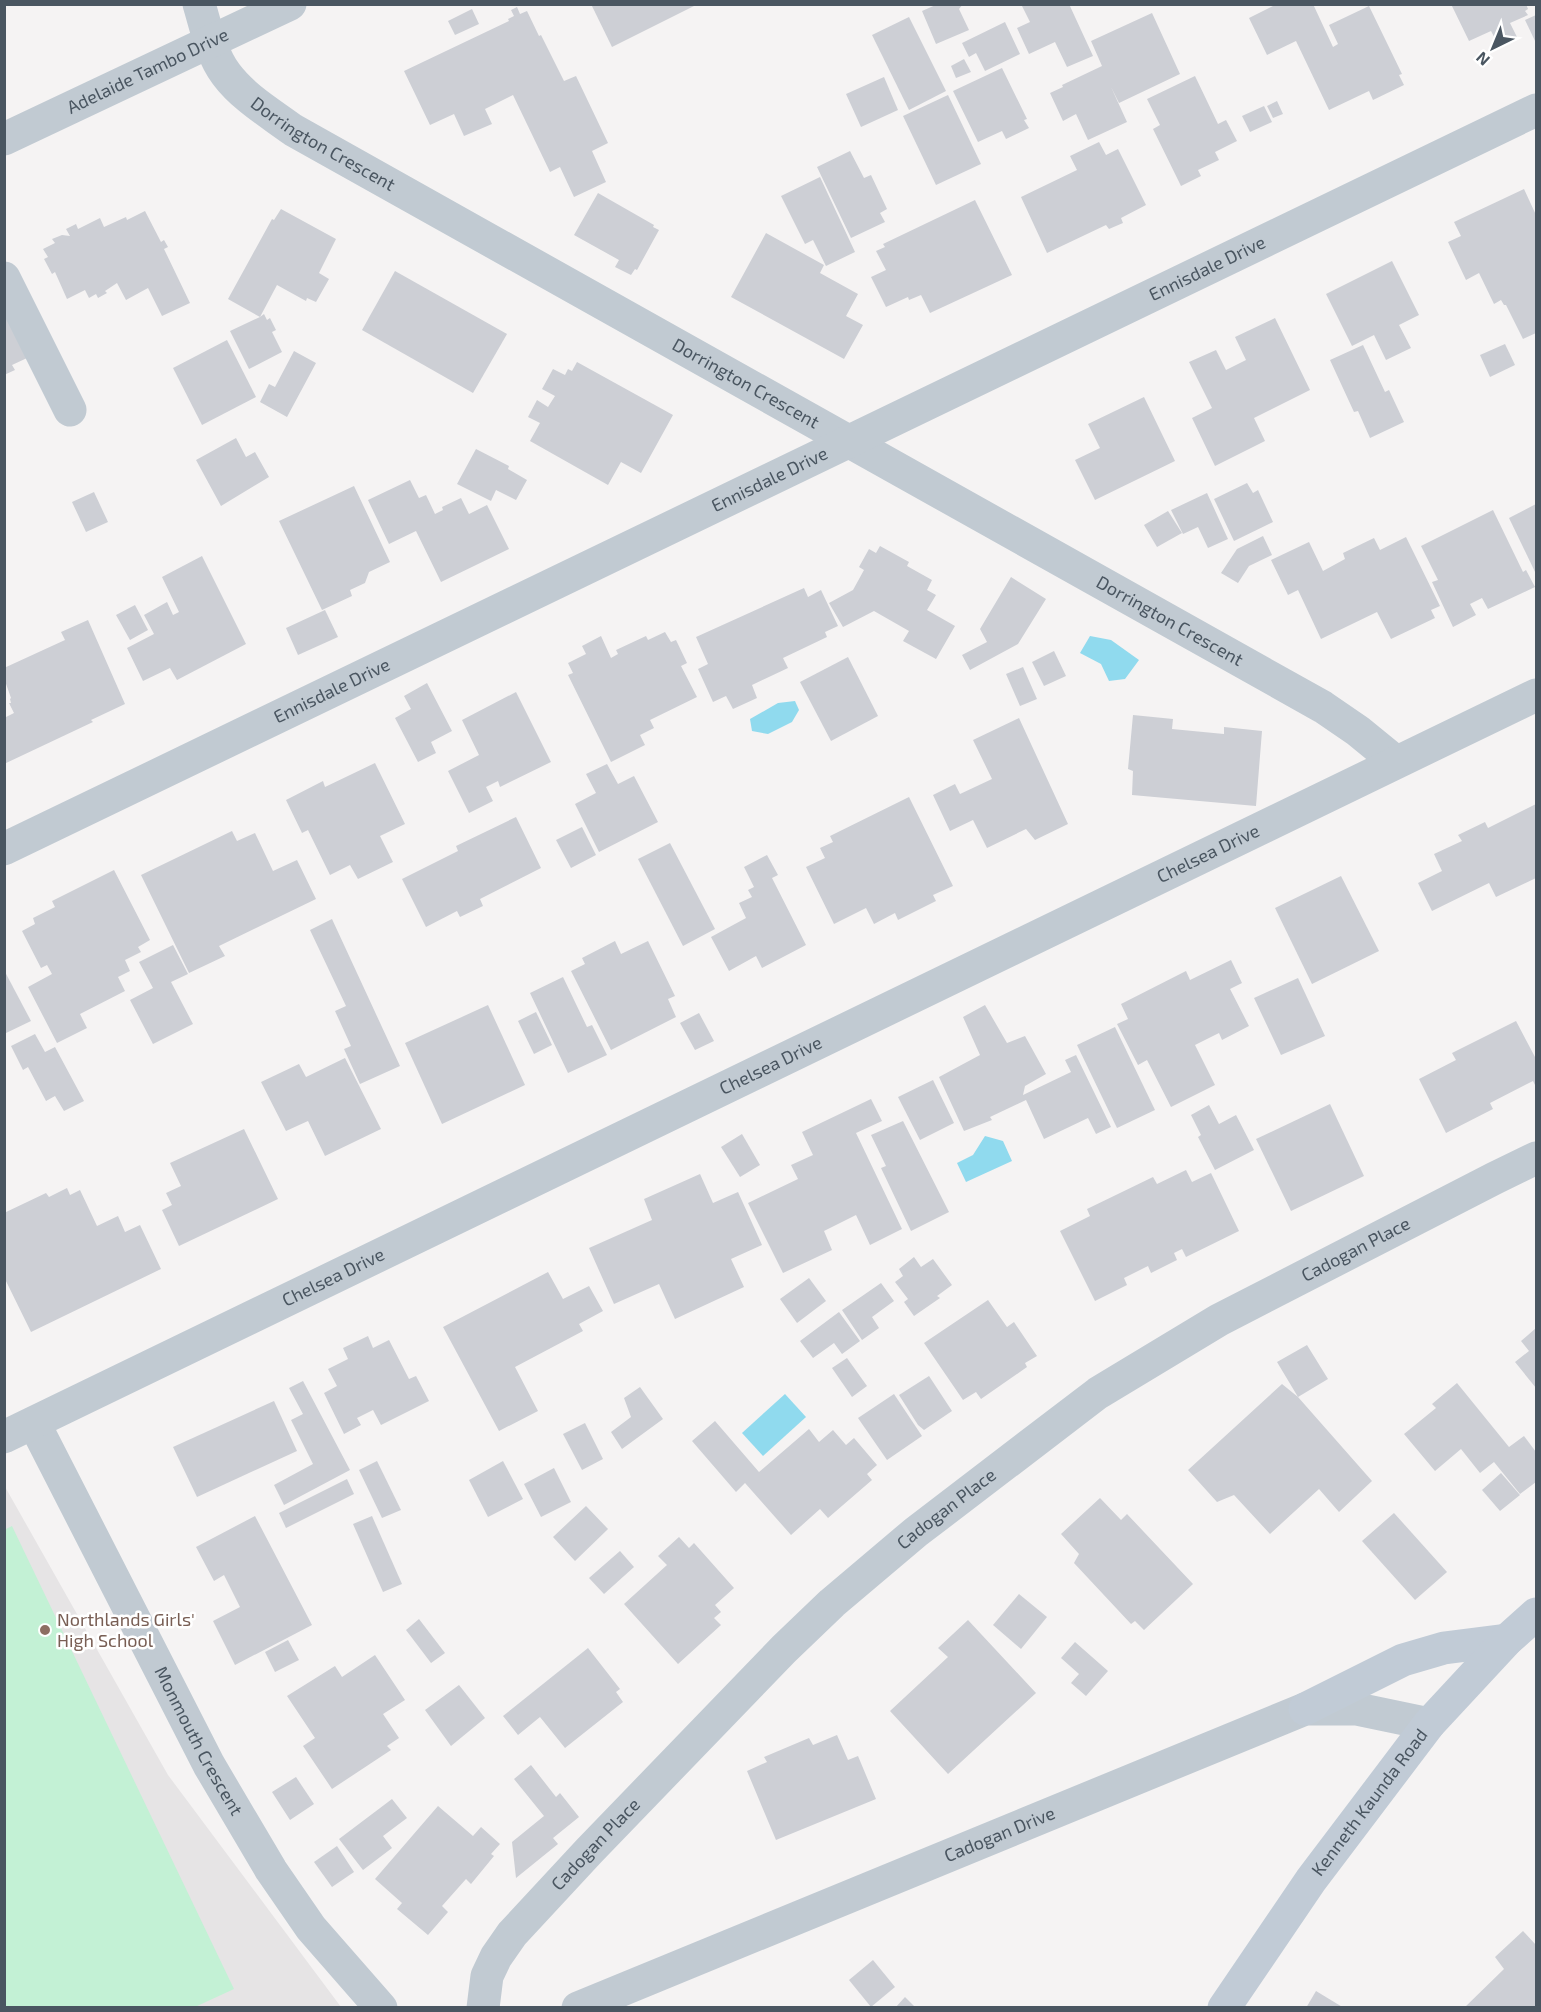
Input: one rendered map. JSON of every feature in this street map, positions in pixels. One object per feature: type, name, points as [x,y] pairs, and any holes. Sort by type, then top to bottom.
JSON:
[{"type":"main road","name":"Kenneth Kaunda Road","points":[[1224,2007],[1311,1880],[1429,1724],[1507,1640],[1536,1614]]},
{"type":"main road","points":[[1305,1709],[1403,1660],[1444,1648],[1507,1640]]},
{"type":"street","name":"Dorrington Crescent","points":[[199,4],[210,43],[224,72],[243,94],[293,130],[1323,706],[1396,762]]},
{"type":"street","name":"Adelaide Tambo Drive","points":[[4,139],[291,4]]},
{"type":"street","name":"Ennisdale Drive","points":[[4,849],[1536,110]]},
{"type":"street","points":[[4,278],[70,410]]},
{"type":"street","name":"Chelsea Drive","points":[[4,1437],[1536,695]]},
{"type":"street","name":"Cadogan Place","points":[[483,2007],[487,1976],[496,1957],[512,1934],[784,1649],[832,1603],[916,1532],[1098,1393],[1209,1326],[1536,1158]]},
{"type":"street","name":"Monmouth Crescent","points":[[34,1423],[209,1765],[271,1870],[311,1928],[381,2007]]},
{"type":"street","name":"Cadogan Drive","points":[[578,2007],[1305,1709],[1357,1709],[1429,1724]]},
{"type":"shaded area","name":"Northlands Girls' High School","points":[[4,1485],[168,1775],[341,2007],[5,2007]]},
{"type":"green space","name":"Northlands Girls' High School","points":[[12,1526],[234,1989],[195,2007],[5,2007],[4,1530]]},
{"type":"water","points":[[1090,636],[1111,640],[1139,660],[1125,679],[1109,681],[1101,664],[1080,653]]},
{"type":"water","points":[[795,701],[799,710],[792,722],[768,734],[752,731],[750,719],[778,703]]},
{"type":"water","points":[[985,1136],[1003,1141],[1012,1161],[966,1182],[957,1163],[973,1155]]},
{"type":"water","points":[[785,1394],[806,1417],[763,1456],[742,1433]]},
{"type":"building","points":[[591,4],[698,4],[612,47]]},
{"type":"building","points":[[938,4],[963,4],[959,9],[969,30],[936,44],[922,11]]},
{"type":"building","points":[[1021,4],[1069,4],[1093,56],[1067,67],[1055,42],[1029,54],[1017,28],[1030,22]]},
{"type":"building","points":[[1277,4],[1313,4],[1333,47],[1338,44],[1329,25],[1369,6],[1402,74],[1399,75],[1404,85],[1373,100],[1369,91],[1329,110],[1296,41],[1267,55],[1249,18]]},
{"type":"building","points":[[1451,4],[1526,4],[1528,9],[1525,11],[1528,15],[1510,23],[1517,37],[1499,46],[1491,31],[1469,41]]},
{"type":"building","points":[[517,7],[520,14],[527,11],[564,81],[576,76],[608,143],[592,151],[606,182],[574,197],[560,167],[550,172],[513,95],[485,109],[492,124],[464,136],[454,114],[430,125],[404,71],[509,21],[508,19],[514,16],[511,10]]},
{"type":"building","points":[[472,9],[479,24],[455,35],[448,21]]},
{"type":"building","points":[[1152,13],[1180,74],[1119,103],[1111,87],[1127,122],[1088,140],[1076,114],[1063,121],[1050,93],[1102,66],[1091,41]]},
{"type":"building","points":[[1536,15],[1536,43],[1525,20]]},
{"type":"building","points":[[909,17],[946,91],[909,110],[872,35]]},
{"type":"building","points":[[1005,22],[1020,54],[985,71],[976,53],[969,57],[962,43]]},
{"type":"building","points":[[964,59],[971,72],[956,78],[951,66]]},
{"type":"building","points":[[1002,68],[1027,119],[1024,120],[1029,128],[1006,139],[1002,131],[978,142],[953,91]]},
{"type":"building","points":[[1195,76],[1218,124],[1226,120],[1237,141],[1215,152],[1219,160],[1198,170],[1201,176],[1181,186],[1153,129],[1160,125],[1147,99]]},
{"type":"building","points":[[884,77],[898,110],[861,127],[846,94]]},
{"type":"building","points":[[948,95],[981,164],[936,185],[903,116]]},
{"type":"building","points":[[1277,101],[1283,114],[1273,118],[1267,106]]},
{"type":"building","points":[[1264,106],[1272,122],[1250,132],[1242,116]]},
{"type":"building","points":[[1099,142],[1106,155],[1118,149],[1146,205],[1121,218],[1123,223],[1109,229],[1106,225],[1047,253],[1021,197],[1077,170],[1070,156]]},
{"type":"building","points":[[850,151],[864,178],[871,175],[887,209],[880,213],[885,222],[851,238],[817,167]]},
{"type":"building","points":[[820,177],[855,252],[826,266],[813,240],[805,244],[781,196]]},
{"type":"building","points":[[1524,189],[1536,215],[1536,333],[1523,339],[1506,305],[1501,300],[1494,304],[1479,273],[1466,280],[1448,242],[1461,236],[1454,222]]},
{"type":"building","points":[[598,193],[659,230],[637,270],[635,269],[631,275],[615,267],[619,260],[574,235]]},
{"type":"building","points":[[975,200],[1012,275],[930,313],[921,295],[909,300],[908,297],[886,307],[871,277],[886,270],[876,251],[885,247],[883,244]]},
{"type":"building","points":[[281,209],[336,239],[319,273],[329,279],[316,302],[307,298],[306,301],[277,285],[260,317],[228,299],[272,219],[274,220]]},
{"type":"building","points":[[145,211],[161,242],[164,240],[168,247],[164,249],[190,303],[162,316],[148,288],[126,300],[117,283],[98,298],[96,294],[89,298],[85,290],[67,299],[55,272],[52,274],[44,259],[48,257],[43,249],[55,243],[52,239],[62,235],[70,236],[66,229],[76,224],[78,229],[100,218],[104,227],[126,217],[127,220]]},
{"type":"building","points":[[766,233],[824,265],[820,273],[858,294],[846,316],[863,325],[844,359],[731,297]]},
{"type":"building","points":[[1392,261],[1419,315],[1399,325],[1411,348],[1386,360],[1374,335],[1352,346],[1326,294]]},
{"type":"building","points":[[395,271],[507,334],[473,393],[362,330]]},
{"type":"building","points":[[4,283],[40,352],[12,365],[15,370],[4,375]]},
{"type":"building","points":[[264,314],[267,320],[270,318],[276,330],[272,332],[282,352],[249,369],[230,331]]},
{"type":"building","points":[[1275,318],[1310,390],[1254,418],[1265,441],[1215,466],[1192,418],[1212,408],[1189,362],[1216,350],[1226,370],[1246,360],[1235,337]]},
{"type":"building","points":[[227,340],[256,397],[202,425],[173,368]]},
{"type":"building","points":[[1505,344],[1515,365],[1490,377],[1480,355]]},
{"type":"building","points":[[1363,345],[1385,392],[1389,390],[1404,422],[1370,438],[1358,411],[1354,412],[1330,360]]},
{"type":"building","points":[[294,351],[316,363],[287,417],[260,402],[269,384],[275,387]]},
{"type":"building","points":[[577,362],[673,415],[641,473],[621,462],[608,485],[530,441],[540,423],[528,417],[537,400],[548,407],[555,396],[542,389],[553,369],[565,375],[568,369],[572,371]]},
{"type":"building","points":[[1144,397],[1175,461],[1095,500],[1075,460],[1100,448],[1088,424]]},
{"type":"building","points":[[236,438],[246,457],[255,452],[269,477],[221,506],[196,460]]},
{"type":"building","points":[[476,449],[509,466],[508,469],[527,480],[516,500],[496,490],[491,501],[457,484]]},
{"type":"building","points":[[410,480],[419,498],[426,495],[435,514],[443,510],[442,507],[461,498],[469,514],[487,505],[509,549],[441,582],[416,531],[389,544],[368,500]]},
{"type":"building","points":[[1247,483],[1253,493],[1258,490],[1273,522],[1234,541],[1214,499]]},
{"type":"building","points":[[354,486],[390,562],[369,572],[365,583],[350,590],[352,596],[322,610],[279,521]]},
{"type":"building","points":[[94,492],[108,522],[86,532],[72,502]]},
{"type":"building","points":[[1207,493],[1228,539],[1208,548],[1198,527],[1183,534],[1171,510]]},
{"type":"building","points":[[1536,504],[1536,574],[1509,518]]},
{"type":"building","points":[[1493,510],[1523,572],[1526,570],[1535,587],[1488,609],[1482,598],[1470,604],[1476,615],[1453,627],[1432,582],[1438,580],[1421,546]]},
{"type":"building","points":[[1168,511],[1182,533],[1157,547],[1144,525]]},
{"type":"building","points":[[1263,536],[1272,555],[1249,566],[1238,583],[1221,573],[1237,549]]},
{"type":"building","points":[[1406,537],[1440,606],[1431,610],[1435,618],[1391,639],[1377,612],[1321,639],[1298,590],[1288,595],[1271,560],[1309,542],[1323,571],[1345,559],[1343,553],[1374,538],[1380,550]]},
{"type":"building","points":[[880,546],[909,562],[907,566],[932,580],[927,590],[936,595],[927,610],[955,626],[936,659],[903,641],[909,631],[874,611],[843,627],[829,603],[853,590],[864,570],[859,567],[869,549],[876,553]]},
{"type":"building","points":[[202,556],[246,644],[177,680],[170,668],[143,681],[127,648],[154,634],[144,615],[167,602],[173,615],[179,612],[162,577]]},
{"type":"building","points":[[1011,577],[1046,599],[1018,644],[970,670],[962,655],[987,642],[980,629]]},
{"type":"building","points":[[804,588],[808,597],[821,590],[838,626],[825,632],[827,637],[783,658],[788,668],[752,685],[757,698],[733,709],[726,696],[713,702],[698,669],[708,664],[696,637]]},
{"type":"building","points":[[135,605],[148,630],[130,640],[116,615]]},
{"type":"building","points":[[325,610],[338,637],[298,655],[286,628]]},
{"type":"building","points":[[88,620],[125,704],[91,720],[93,722],[4,764],[4,718],[14,713],[9,703],[11,703],[11,698],[4,678],[4,668],[65,640],[61,632]]},
{"type":"building","points":[[665,632],[671,642],[676,640],[687,663],[681,666],[697,697],[650,720],[654,728],[640,735],[645,745],[611,762],[568,675],[573,673],[568,663],[586,654],[582,646],[601,636],[611,658],[618,654],[616,650],[646,636],[648,640]]},
{"type":"building","points":[[1054,651],[1066,676],[1044,686],[1032,662]]},
{"type":"building","points":[[848,657],[878,716],[831,741],[800,682]]},
{"type":"building","points":[[1023,667],[1037,699],[1020,706],[1006,674]]},
{"type":"building","points":[[427,683],[452,731],[431,742],[436,753],[418,762],[395,718],[411,709],[404,696]]},
{"type":"building","points":[[516,692],[551,762],[500,787],[498,781],[486,787],[493,801],[469,813],[448,771],[479,755],[462,720]]},
{"type":"building","points":[[1133,715],[1173,719],[1172,729],[1224,734],[1224,727],[1262,731],[1256,806],[1132,795],[1133,771],[1128,769]]},
{"type":"building","points":[[1019,718],[1068,824],[1035,840],[1026,829],[987,848],[973,820],[950,831],[933,795],[955,784],[960,794],[992,779],[973,740]]},
{"type":"building","points":[[375,763],[405,824],[380,836],[393,862],[358,879],[350,865],[330,875],[308,830],[302,833],[286,800],[323,781],[325,787]]},
{"type":"building","points":[[607,764],[618,784],[634,776],[658,822],[599,852],[575,804],[596,793],[586,774]]},
{"type":"building","points":[[909,797],[953,886],[933,895],[936,901],[898,920],[895,913],[874,924],[866,908],[834,924],[806,867],[825,858],[820,848],[833,842],[830,836]]},
{"type":"building","points":[[1536,804],[1536,878],[1496,897],[1489,883],[1432,911],[1418,883],[1442,871],[1434,854],[1462,841],[1458,835],[1485,822],[1488,828]]},
{"type":"building","points":[[516,817],[541,868],[480,899],[483,906],[460,917],[457,911],[426,927],[402,879],[458,851],[456,846]]},
{"type":"building","points":[[582,827],[596,855],[571,868],[556,840]]},
{"type":"building","points":[[232,831],[237,841],[255,833],[273,871],[297,860],[316,899],[219,946],[225,956],[189,973],[141,875]]},
{"type":"building","points":[[670,843],[715,929],[683,946],[638,859]]},
{"type":"building","points":[[767,855],[778,875],[772,878],[806,945],[762,968],[756,956],[729,971],[711,937],[746,918],[739,903],[752,897],[748,890],[754,887],[744,867]]},
{"type":"building","points":[[114,870],[150,940],[138,947],[141,952],[125,960],[130,971],[118,977],[125,991],[80,1014],[87,1028],[57,1043],[28,987],[52,974],[47,965],[41,968],[22,931],[35,924],[33,918],[55,907],[52,901]]},
{"type":"building","points":[[1341,876],[1379,951],[1312,984],[1275,908]]},
{"type":"building","points":[[332,919],[400,1066],[360,1084],[344,1049],[351,1046],[335,1011],[346,1006],[310,930]]},
{"type":"building","points":[[615,941],[621,954],[648,941],[675,996],[668,999],[676,1017],[611,1050],[571,971],[585,964],[582,958]]},
{"type":"building","points":[[173,945],[188,974],[171,982],[193,1024],[153,1044],[130,1000],[153,988],[139,962]]},
{"type":"building","points":[[1231,960],[1242,983],[1230,989],[1249,1026],[1222,1040],[1219,1033],[1195,1045],[1215,1085],[1171,1107],[1147,1060],[1138,1065],[1117,1024],[1128,1019],[1121,1004],[1186,971],[1190,980]]},
{"type":"building","points":[[4,970],[31,1021],[4,1034]]},
{"type":"building","points":[[563,977],[587,1027],[592,1025],[607,1055],[568,1073],[530,993]]},
{"type":"building","points":[[1298,978],[1325,1036],[1281,1055],[1254,998]]},
{"type":"building","points":[[488,1005],[525,1085],[442,1124],[405,1043]]},
{"type":"building","points":[[985,1005],[1007,1043],[1025,1036],[1046,1074],[1025,1086],[1023,1095],[1071,1072],[1065,1060],[1076,1055],[1111,1127],[1096,1134],[1088,1118],[1044,1139],[1026,1100],[990,1117],[992,1120],[964,1131],[939,1077],[980,1055],[963,1017]]},
{"type":"building","points":[[536,1012],[552,1045],[534,1054],[518,1021]]},
{"type":"building","points":[[699,1013],[714,1041],[695,1050],[680,1023]]},
{"type":"building","points":[[1516,1021],[1536,1057],[1536,1087],[1533,1081],[1490,1103],[1493,1109],[1446,1133],[1419,1079],[1456,1060],[1452,1053]]},
{"type":"building","points":[[1115,1027],[1155,1110],[1117,1128],[1077,1045]]},
{"type":"building","points":[[35,1034],[45,1052],[55,1047],[84,1101],[64,1111],[55,1096],[46,1101],[28,1067],[23,1070],[11,1046]]},
{"type":"building","points":[[345,1058],[381,1129],[325,1156],[308,1121],[286,1131],[261,1082],[299,1064],[306,1077]]},
{"type":"building","points":[[933,1080],[954,1123],[920,1140],[898,1097]]},
{"type":"building","points":[[871,1099],[882,1121],[856,1133],[902,1229],[870,1245],[856,1215],[824,1231],[832,1250],[783,1273],[748,1203],[798,1179],[791,1165],[813,1155],[802,1132]]},
{"type":"building","points":[[1330,1104],[1364,1176],[1291,1211],[1256,1139]]},
{"type":"building","points":[[1209,1105],[1219,1124],[1236,1115],[1254,1150],[1215,1170],[1198,1137],[1201,1135],[1191,1115]]},
{"type":"building","points":[[903,1121],[949,1212],[911,1231],[881,1168],[886,1166],[871,1135]]},
{"type":"building","points":[[244,1129],[278,1199],[179,1246],[162,1210],[172,1205],[166,1193],[181,1186],[170,1163]]},
{"type":"building","points":[[742,1134],[760,1165],[740,1177],[721,1147]]},
{"type":"building","points":[[1186,1170],[1192,1182],[1211,1173],[1239,1231],[1186,1257],[1182,1249],[1174,1253],[1177,1260],[1151,1273],[1148,1266],[1124,1278],[1127,1285],[1095,1301],[1060,1231],[1090,1216],[1087,1209],[1153,1177],[1157,1184]]},
{"type":"building","points":[[700,1174],[713,1203],[738,1192],[762,1245],[731,1259],[744,1287],[675,1319],[659,1284],[614,1304],[589,1248],[652,1220],[644,1199]]},
{"type":"building","points":[[67,1188],[70,1195],[80,1190],[97,1226],[118,1216],[125,1232],[140,1225],[161,1269],[31,1332],[4,1277],[4,1213],[46,1193],[49,1197]]},
{"type":"building","points":[[914,1257],[921,1267],[933,1259],[952,1285],[937,1296],[940,1298],[914,1316],[904,1302],[908,1299],[895,1282],[903,1276],[899,1269]]},
{"type":"building","points":[[548,1272],[563,1299],[589,1286],[603,1311],[579,1324],[583,1331],[515,1367],[538,1411],[499,1431],[443,1327]]},
{"type":"building","points":[[809,1278],[826,1301],[797,1323],[780,1299]]},
{"type":"building","points":[[881,1283],[894,1301],[872,1317],[879,1328],[862,1340],[842,1310]]},
{"type":"building","points":[[988,1300],[1007,1327],[1014,1322],[1037,1356],[1025,1363],[1027,1367],[981,1399],[976,1392],[963,1400],[924,1343]]},
{"type":"building","points":[[839,1312],[860,1341],[842,1354],[834,1343],[813,1358],[800,1341]]},
{"type":"building","points":[[1536,1328],[1536,1388],[1515,1362],[1529,1351],[1521,1341]]},
{"type":"building","points":[[368,1336],[373,1348],[389,1340],[409,1379],[416,1376],[429,1401],[381,1425],[373,1410],[357,1418],[361,1425],[344,1434],[324,1393],[337,1386],[328,1369],[348,1359],[343,1348]]},
{"type":"building","points":[[1307,1345],[1328,1379],[1298,1397],[1277,1362]]},
{"type":"building","points":[[847,1358],[867,1386],[852,1397],[832,1368]]},
{"type":"building","points":[[929,1376],[952,1411],[924,1430],[918,1425],[899,1395]]},
{"type":"building","points":[[303,1381],[350,1470],[284,1505],[274,1485],[313,1464],[291,1420],[303,1414],[289,1388]]},
{"type":"building","points":[[1457,1383],[1509,1447],[1524,1436],[1536,1452],[1536,1482],[1520,1494],[1494,1462],[1480,1473],[1461,1449],[1435,1471],[1404,1434],[1436,1408],[1432,1404]]},
{"type":"building","points":[[1282,1384],[1298,1397],[1372,1481],[1339,1512],[1319,1489],[1270,1534],[1234,1495],[1217,1502],[1188,1470]]},
{"type":"building","points":[[640,1387],[663,1419],[622,1449],[611,1432],[631,1417],[624,1398]]},
{"type":"building","points":[[894,1394],[922,1436],[887,1460],[858,1418]]},
{"type":"building","points":[[274,1401],[297,1451],[197,1497],[173,1447]]},
{"type":"building","points":[[715,1421],[759,1472],[809,1429],[819,1442],[833,1430],[846,1445],[854,1438],[877,1465],[867,1474],[872,1480],[828,1518],[820,1509],[791,1535],[745,1483],[736,1492],[692,1441]]},
{"type":"building","points":[[585,1423],[603,1459],[582,1470],[563,1434]]},
{"type":"building","points":[[377,1461],[401,1510],[382,1518],[359,1470]]},
{"type":"building","points":[[503,1461],[523,1499],[488,1517],[469,1480]]},
{"type":"building","points":[[554,1468],[571,1502],[541,1517],[524,1484]]},
{"type":"building","points":[[1501,1473],[1520,1495],[1500,1511],[1482,1490]]},
{"type":"building","points":[[347,1479],[354,1494],[286,1528],[279,1513]]},
{"type":"building","points":[[1100,1498],[1121,1520],[1127,1514],[1193,1584],[1144,1630],[1135,1621],[1131,1624],[1074,1563],[1079,1554],[1061,1534]]},
{"type":"building","points":[[586,1506],[608,1529],[575,1561],[553,1537]]},
{"type":"building","points":[[1394,1513],[1447,1572],[1415,1600],[1362,1541]]},
{"type":"building","points":[[255,1516],[312,1625],[235,1665],[213,1621],[240,1607],[224,1575],[214,1581],[196,1547]]},
{"type":"building","points":[[372,1516],[402,1584],[383,1592],[353,1524]]},
{"type":"building","points":[[679,1537],[689,1548],[694,1543],[734,1588],[715,1605],[721,1612],[714,1618],[721,1625],[678,1664],[624,1604],[667,1565],[658,1556]]},
{"type":"building","points":[[620,1551],[634,1567],[604,1594],[589,1578]]},
{"type":"building","points":[[1019,1594],[1047,1617],[1021,1649],[993,1625]]},
{"type":"building","points":[[419,1619],[445,1653],[431,1663],[406,1630]]},
{"type":"building","points":[[968,1620],[1036,1693],[948,1774],[890,1711],[948,1657],[938,1648]]},
{"type":"building","points":[[288,1640],[299,1660],[275,1672],[265,1652]]},
{"type":"building","points":[[1075,1642],[1108,1671],[1086,1696],[1071,1683],[1079,1674],[1061,1658]]},
{"type":"building","points":[[588,1648],[620,1689],[616,1692],[623,1702],[565,1748],[540,1717],[518,1735],[503,1716]]},
{"type":"building","points":[[375,1655],[405,1700],[383,1714],[399,1738],[387,1746],[391,1750],[332,1789],[303,1746],[315,1738],[287,1696],[335,1666],[342,1677]]},
{"type":"building","points":[[459,1685],[485,1718],[451,1746],[425,1710]]},
{"type":"building","points":[[837,1735],[848,1760],[858,1756],[876,1799],[776,1840],[747,1771],[767,1762],[764,1757],[809,1738],[813,1745]]},
{"type":"building","points":[[531,1765],[556,1797],[560,1793],[579,1817],[553,1838],[558,1844],[516,1878],[512,1842],[544,1816],[514,1779]]},
{"type":"building","points":[[296,1777],[314,1804],[290,1820],[272,1792]]},
{"type":"building","points":[[392,1799],[407,1818],[383,1836],[392,1848],[363,1870],[339,1839]]},
{"type":"building","points":[[438,1806],[473,1836],[481,1827],[500,1844],[491,1854],[494,1856],[471,1884],[466,1879],[442,1906],[448,1912],[428,1935],[397,1909],[402,1903],[375,1879]]},
{"type":"building","points":[[337,1846],[354,1872],[332,1887],[314,1862]]},
{"type":"building","points":[[1523,1931],[1536,1945],[1536,2008],[1464,2008],[1504,1969],[1495,1957]]},
{"type":"building","points":[[873,1960],[895,1987],[871,2007],[849,1980]]},
{"type":"building","points":[[1316,1991],[1344,2008],[1306,2008]]},
{"type":"building","points":[[905,1997],[916,2008],[895,2008]]},
{"type":"place","name":"Northlands Girls' High School","points":[[45,1630]]}]
